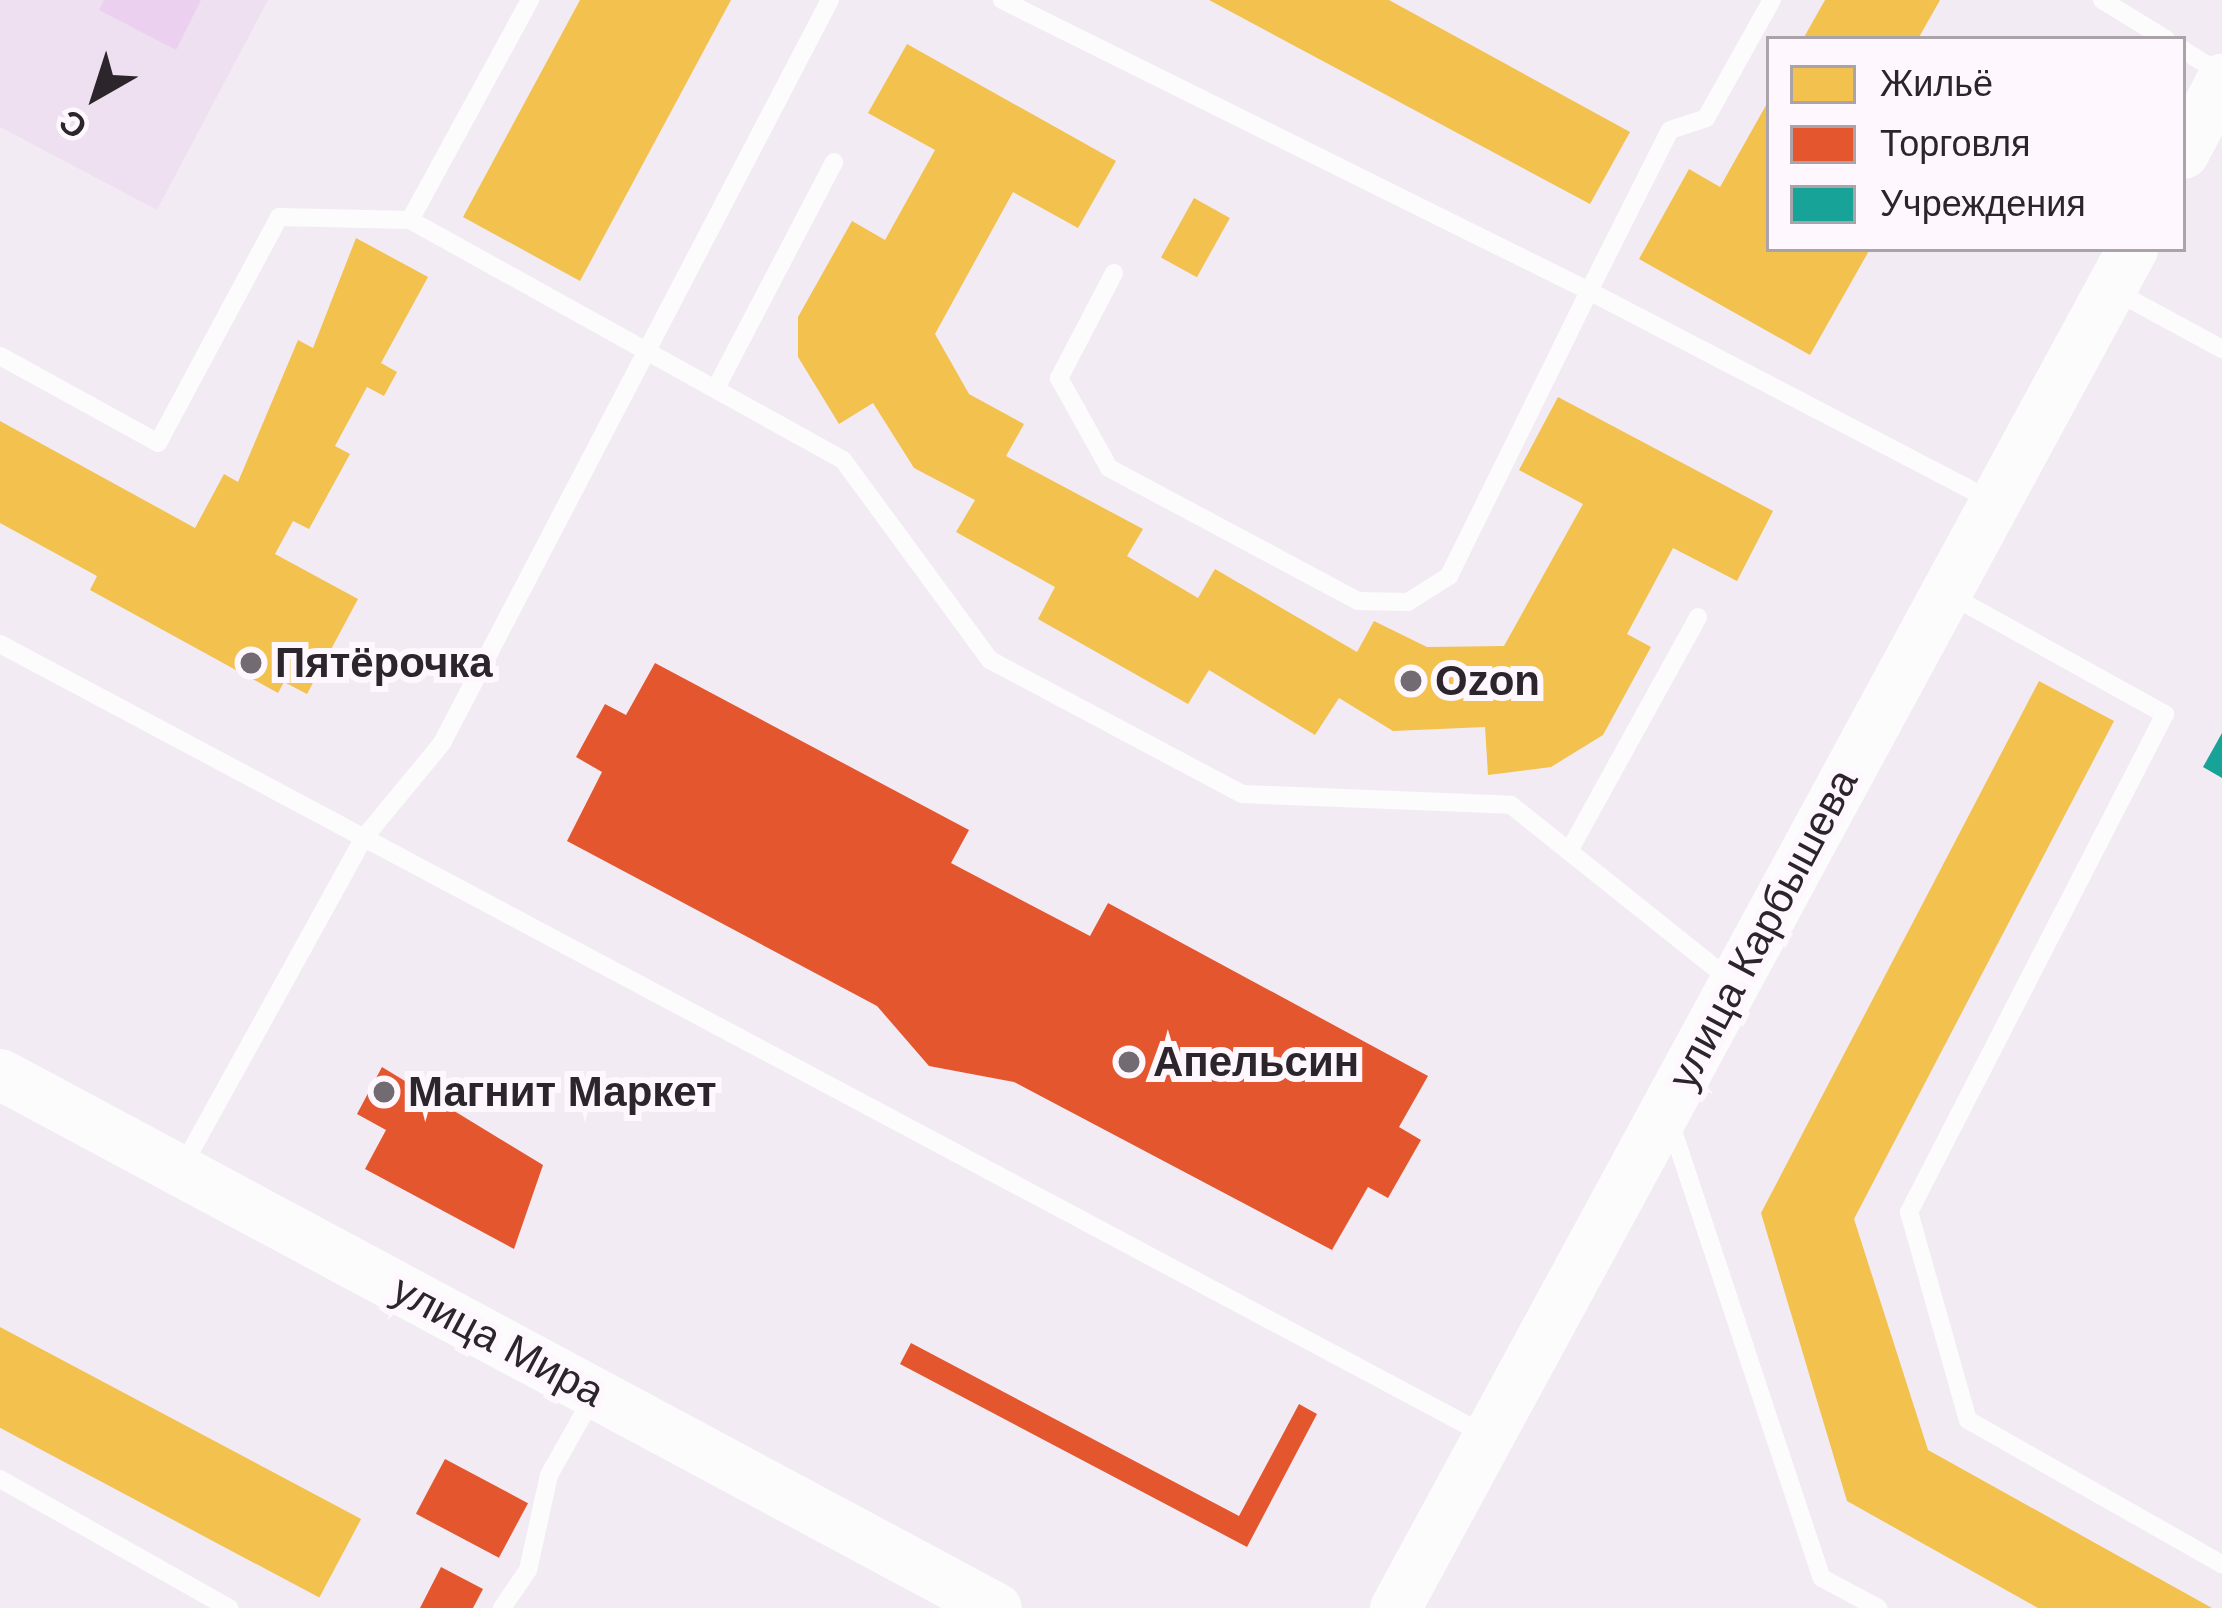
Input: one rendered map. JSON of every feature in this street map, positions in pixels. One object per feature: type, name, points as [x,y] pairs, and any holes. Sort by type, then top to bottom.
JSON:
[{"type":"street","points":[[2186,147],[2222,76]]},
{"type":"street","name":"улица Карбышева","points":[[1406,1599],[1488,1436],[2122,269]]},
{"type":"street","name":"улица Мира","points":[[0,1074],[996,1608]]},
{"type":"lane","points":[[410,220],[530,0]]},
{"type":"lane","points":[[180,1170],[363,839],[442,743],[830,0]]},
{"type":"lane","points":[[1002,0],[1589,292],[1995,502]]},
{"type":"lane","points":[[1114,273],[1059,378],[1109,468],[1335,590],[1386,605],[1449,576],[1670,130],[1706,118],[1772,0]]},
{"type":"lane","points":[[2102,0],[2161,36]]},
{"type":"lane","points":[[2186,52],[2222,76]]},
{"type":"lane","points":[[716,388],[834,161]]},
{"type":"lane","points":[[0,356],[158,443],[279,217],[410,220],[843,460],[990,659],[1242,794],[1511,805],[1734,983]]},
{"type":"lane","points":[[2122,269],[2222,349]]},
{"type":"lane","points":[[1946,593],[2165,714],[1909,1212],[1968,1420],[2222,1564]]},
{"type":"lane","points":[[1569,851],[1698,617]]},
{"type":"lane","points":[[0,644],[1488,1436]]},
{"type":"lane","points":[[1666,1109],[1822,1578],[1879,1608]]},
{"type":"lane","points":[[502,1608],[528,1570],[549,1474],[595,1393]]},
{"type":"lane","points":[[0,1479],[230,1608]]},
{"type":"shaded area","points":[[0,0],[268,0],[157,210],[0,127]]},
{"type":"shaded area","points":[[104,0],[201,0],[176,50],[99,10]]},
{"type":"building: Жильё","points":[[580,0],[731,0],[580,281],[463,217]]},
{"type":"building: Жильё","points":[[1209,0],[1389,0],[1630,132],[1590,204]]},
{"type":"building: Жильё","points":[[1825,0],[1940,0],[1920,36],[1805,36]]},
{"type":"building: Жильё","points":[[907,44],[1116,161],[1078,228],[1013,192],[935,334],[969,394],[1024,424],[1006,456],[1143,529],[1127,556],[1198,598],[1215,569],[1357,652],[1374,621],[1427,647],[1504,646],[1583,504],[1519,470],[1558,397],[1773,511],[1737,581],[1673,548],[1627,634],[1651,647],[1603,735],[1551,767],[1488,775],[1485,727],[1393,731],[1339,698],[1315,735],[1209,670],[1188,704],[1038,619],[1055,587],[956,532],[975,500],[914,468],[873,403],[839,424],[798,357],[798,317],[852,221],[885,240],[935,150],[868,113]]},
{"type":"building: Жильё","points":[[1766,105],[1766,252],[1868,252],[1810,355],[1639,259],[1689,169],[1720,187]]},
{"type":"building: Жильё","points":[[1194,198],[1230,218],[1197,277],[1161,257]]},
{"type":"building: Жильё","points":[[356,238],[428,277],[381,363],[397,372],[384,396],[367,387],[335,446],[350,454],[309,529],[293,521],[275,554],[358,599],[307,694],[284,682],[278,693],[90,590],[97,576],[0,523],[0,421],[195,528],[224,474],[238,482],[298,340],[313,348]]},
{"type":"building: Жильё","points":[[2039,681],[2114,721],[1854,1219],[1928,1450],[2212,1608],[2038,1608],[1847,1501],[1761,1213]]},
{"type":"building: Жильё","points":[[0,1327],[361,1519],[319,1598],[0,1428]]},
{"type":"building: Торговля","points":[[655,663],[969,830],[951,863],[1090,936],[1108,903],[1428,1076],[1399,1127],[1421,1140],[1388,1198],[1368,1187],[1332,1250],[1014,1082],[929,1066],[877,1006],[567,841],[602,772],[576,757],[605,704],[626,715]]},
{"type":"building: Торговля","points":[[382,1067],[543,1165],[514,1249],[365,1169],[386,1130],[357,1114]]},
{"type":"building: Торговля","points":[[911,1343],[1239,1516],[1299,1404],[1317,1414],[1247,1547],[900,1364]]},
{"type":"building: Торговля","points":[[445,1459],[528,1503],[499,1558],[416,1514]]},
{"type":"building: Торговля","points":[[441,1567],[483,1589],[473,1608],[420,1608]]},
{"type":"building: Учреждения","points":[[2222,733],[2222,778],[2203,767]]},
{"type":"place","name":"Пятёрочка","points":[[251,663]]},
{"type":"place","name":"Ozon","points":[[1411,681]]},
{"type":"place","name":"Апельсин","points":[[1129,1062]]},
{"type":"place","name":"Магнит Маркет","points":[[384,1092]]}]
